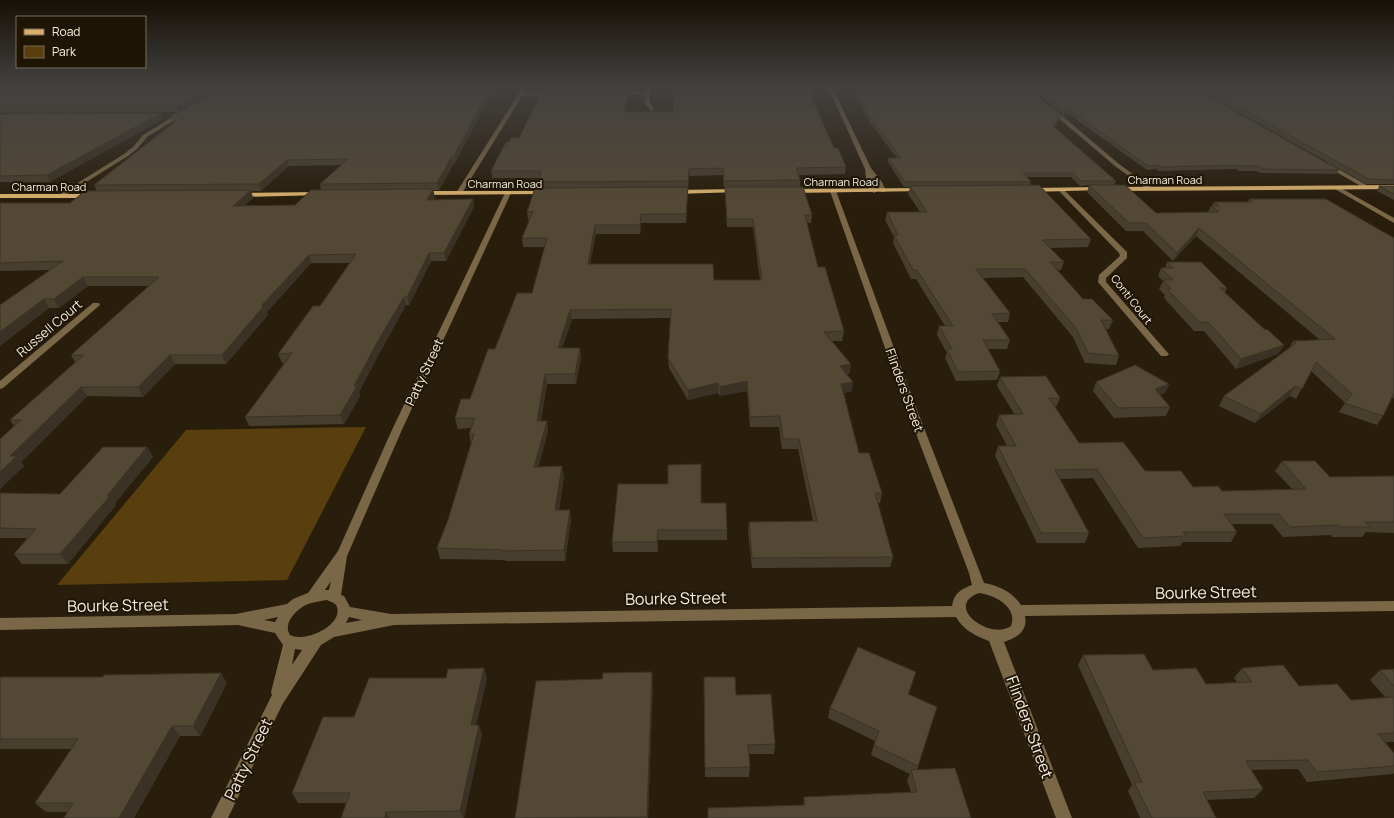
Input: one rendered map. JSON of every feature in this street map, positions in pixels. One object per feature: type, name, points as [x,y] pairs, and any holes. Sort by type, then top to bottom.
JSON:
[{"type":"main road","name":"Charman Road","points":[[1022,190],[1394,188]]},
{"type":"main road","name":"Charman Road","points":[[785,191],[929,190]]},
{"type":"main road","points":[[666,192],[746,191]]},
{"type":"main road","name":"Charman Road","points":[[417,194],[555,193]]},
{"type":"main road","points":[[231,195],[327,194]]},
{"type":"main road","name":"Charman Road","points":[[0,196],[101,196]]},
{"type":"street","points":[[60,196],[133,150],[145,136],[162,125]]},
{"type":"street","points":[[459,193],[501,125]]},
{"type":"street","points":[[848,125],[868,169],[879,182],[883,191]]},
{"type":"street","points":[[1070,125],[1117,165],[1150,189]]},
{"type":"street","points":[[1320,161],[1368,188]]},
{"type":"street","points":[[1117,165],[1130,181],[1140,189]]},
{"type":"street","points":[[868,169],[870,182],[874,191]]},
{"type":"street","points":[[1337,188],[1394,221]]},
{"type":"street","name":"Conti Court","points":[[1061,190],[1123,252],[1124,256],[1102,277],[1102,282],[1164,354]]},
{"type":"street","name":"Flinders Street","points":[[833,191],[909,402],[975,573],[979,588]]},
{"type":"street","name":"Patty Street","points":[[313,597],[343,553],[396,432],[508,193]]},
{"type":"street","name":"Russell Court","points":[[0,386],[96,305]]},
{"type":"street","name":"Patty Street","points":[[334,597],[343,553]]},
{"type":"street","points":[[979,588],[988,589],[1002,594],[1013,603],[1018,611],[1020,619],[1018,627],[1013,632],[1004,636],[994,636],[985,634],[968,625],[959,611],[960,598],[964,593],[979,588]]},
{"type":"street","points":[[328,595],[334,597],[343,605],[344,611],[340,624],[334,631],[315,642],[306,644],[290,643],[282,634],[282,622],[291,609],[313,597],[328,595]]},
{"type":"street","name":"Bourke Street","points":[[1018,611],[1394,606]]},
{"type":"street","name":"Bourke Street","points":[[0,624],[236,620],[291,609]]},
{"type":"street","name":"Bourke Street","points":[[344,611],[394,619],[959,611]]},
{"type":"street","name":"Bourke Street","points":[[334,631],[394,619]]},
{"type":"street","name":"Bourke Street","points":[[236,620],[281,629]]},
{"type":"street","name":"Flinders Street","points":[[994,636],[1000,647],[1064,818]]},
{"type":"street","name":"Patty Street","points":[[220,818],[276,700],[315,642]]},
{"type":"street","name":"Patty Street","points":[[276,700],[290,643]]},
{"type":"green space","points":[[366,427],[287,580],[57,585],[186,430]]},
{"type":"building","points":[[0,125],[139,125],[47,175],[0,176]]},
{"type":"building","points":[[171,125],[470,125],[454,156],[452,156],[437,183],[320,184],[348,159],[287,160],[259,184],[94,185]]},
{"type":"building","points":[[525,125],[824,125],[834,148],[838,148],[846,167],[796,168],[800,180],[724,181],[723,168],[689,169],[688,181],[538,182],[541,171],[491,171],[506,142],[509,142],[511,138],[519,138]]},
{"type":"building","points":[[876,125],[1054,125],[1116,181],[1081,181],[1073,173],[1023,173],[1031,182],[905,182],[888,158],[901,158]]},
{"type":"building","points":[[1091,125],[1260,125],[1339,170],[1263,169],[1258,166],[1238,165],[1148,166]]},
{"type":"building","points":[[1271,125],[1394,125],[1394,180],[1369,179]]},
{"type":"building","points":[[1039,185],[1091,239],[1042,240],[1064,262],[1050,262],[1083,299],[1092,299],[1113,320],[1101,320],[1119,356],[1088,353],[1076,328],[1025,269],[976,269],[1010,313],[992,314],[1010,340],[983,340],[1000,371],[958,372],[947,349],[952,349],[939,326],[953,326],[917,270],[913,270],[894,235],[898,235],[887,212],[927,212],[910,186]]},
{"type":"building","points":[[1089,185],[1125,185],[1156,213],[1219,212],[1211,206],[1219,206],[1214,202],[1252,202],[1249,199],[1326,199],[1394,238],[1394,393],[1383,416],[1345,403],[1352,394],[1316,362],[1302,389],[1295,386],[1261,414],[1224,396],[1296,343],[1293,341],[1335,339],[1199,228],[1177,253],[1146,223],[1129,223]]},
{"type":"building","points":[[1379,186],[1394,186],[1394,194]]},
{"type":"building","points":[[688,187],[686,214],[641,214],[640,225],[595,225],[588,264],[713,264],[714,280],[762,280],[753,219],[727,219],[725,187],[803,187],[812,215],[805,215],[818,267],[825,267],[844,331],[824,332],[851,364],[840,366],[853,382],[841,384],[859,453],[869,453],[882,493],[875,493],[893,557],[752,558],[749,522],[817,521],[799,439],[783,439],[780,416],[750,417],[747,381],[720,387],[718,383],[688,390],[668,358],[671,309],[570,310],[558,348],[580,348],[575,374],[545,374],[537,421],[547,421],[534,467],[562,466],[555,510],[570,510],[564,550],[502,551],[503,550],[437,548],[448,520],[474,434],[469,434],[475,418],[455,418],[461,399],[470,399],[488,349],[495,349],[517,293],[532,293],[547,238],[522,238],[533,211],[527,212],[535,188]]},
{"type":"building","points":[[433,189],[427,200],[473,199],[444,253],[429,253],[407,297],[404,297],[378,341],[354,386],[357,386],[340,415],[245,417],[292,353],[278,354],[313,306],[320,306],[356,254],[309,255],[261,306],[264,306],[222,355],[170,355],[138,387],[81,387],[10,456],[17,456],[0,472],[0,439],[21,420],[10,420],[84,355],[71,355],[159,277],[83,277],[54,299],[44,299],[0,332],[0,305],[63,261],[0,263],[0,203],[70,203],[85,191],[251,190],[233,206],[295,205],[311,190]]},
{"type":"building","points":[[1167,262],[1201,262],[1227,288],[1220,288],[1264,329],[1268,330],[1284,345],[1241,359],[1209,323],[1199,322],[1167,289],[1171,289],[1163,280],[1173,280],[1161,268],[1173,268]]},
{"type":"building","points":[[1135,365],[1169,384],[1155,389],[1170,407],[1118,408],[1096,382]]},
{"type":"building","points":[[1046,376],[1060,398],[1049,398],[1079,443],[1123,442],[1145,471],[1181,471],[1193,487],[1218,486],[1222,491],[1306,489],[1282,461],[1315,461],[1330,477],[1394,476],[1394,522],[1365,522],[1370,527],[1340,527],[1339,525],[1290,527],[1279,514],[1224,514],[1237,532],[1183,532],[1186,536],[1143,538],[1097,469],[1055,470],[1089,533],[1041,533],[998,446],[1016,446],[999,415],[1023,414],[1000,377]]},
{"type":"building","points":[[103,447],[147,447],[107,496],[110,496],[60,554],[14,554],[36,529],[0,528],[0,493],[60,494]]},
{"type":"building","points":[[701,464],[701,503],[726,503],[727,530],[658,530],[657,542],[612,542],[618,484],[668,484],[668,465]]},
{"type":"building","points":[[858,647],[916,672],[908,694],[937,707],[918,766],[874,745],[879,731],[830,708]]},
{"type":"building","points":[[1144,654],[1153,670],[1196,668],[1206,684],[1252,682],[1242,668],[1283,665],[1299,686],[1337,684],[1351,700],[1394,697],[1394,733],[1378,734],[1394,753],[1394,766],[1317,772],[1308,760],[1246,761],[1263,789],[1203,792],[1216,818],[1152,818],[1134,782],[1142,782],[1083,655]]},
{"type":"building","points":[[484,668],[471,725],[479,725],[460,811],[386,812],[385,818],[341,818],[350,793],[292,793],[323,717],[354,717],[369,678],[446,678],[448,669]]},
{"type":"building","points":[[1394,669],[1394,686],[1380,670]]},
{"type":"building","points":[[652,672],[647,817],[515,818],[536,681],[602,679],[603,673]]},
{"type":"building","points":[[221,673],[193,726],[172,726],[119,818],[64,818],[73,803],[35,803],[78,739],[0,739],[0,677],[103,677],[104,675]]},
{"type":"building","points":[[704,677],[735,677],[736,695],[771,694],[775,744],[748,745],[750,767],[705,768]]},
{"type":"building","points":[[955,768],[971,818],[708,818],[708,808],[805,805],[804,797],[917,792],[911,770]]}]
